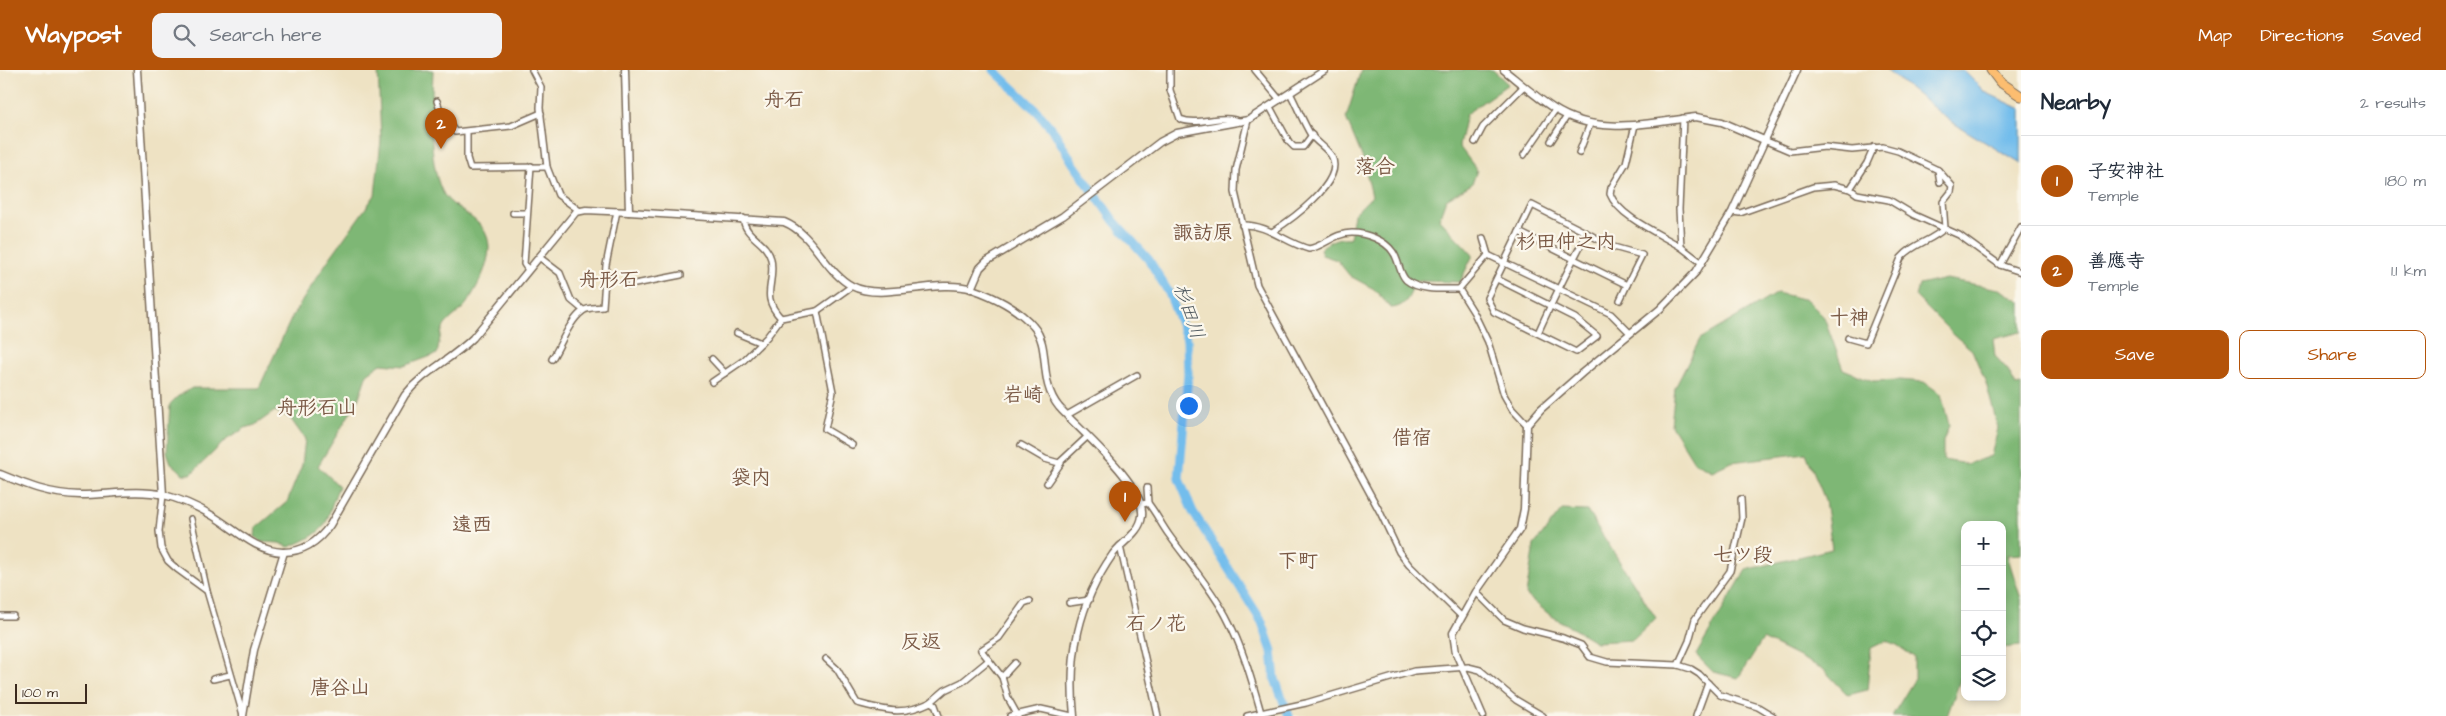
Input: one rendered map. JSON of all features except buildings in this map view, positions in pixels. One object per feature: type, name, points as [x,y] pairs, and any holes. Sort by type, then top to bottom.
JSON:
[{"type":"main road","points":[[1991,70],[2000,82],[2021,96]]},
{"type":"street","points":[[136,70],[164,495],[159,531],[163,553],[177,569],[207,590]]},
{"type":"street","points":[[532,70],[541,87],[541,113],[547,167],[558,196],[580,211]]},
{"type":"street","points":[[625,70],[629,212]]},
{"type":"street","points":[[1170,70],[1170,90],[1180,119],[1189,121],[1230,118],[1244,121]]},
{"type":"street","points":[[1256,70],[1280,100]]},
{"type":"street","points":[[971,289],[980,268],[987,261],[1032,236],[1160,142],[1177,133],[1244,121],[1280,100],[1324,70]]},
{"type":"street","points":[[1504,70],[1555,110],[1590,124],[1615,127],[1683,118],[1708,118],[1790,151],[1825,147],[1852,150],[1883,147],[1898,151],[1938,170],[1952,186],[1952,192],[1943,202],[1945,228],[1935,238],[1910,250],[1901,258],[1866,343],[1848,338]]},
{"type":"street","points":[[1483,716],[1454,644],[1454,633],[1461,616],[1476,592],[1520,529],[1524,509],[1527,425],[1541,409],[1660,309],[1687,282],[1702,263],[1732,212],[1797,70]]},
{"type":"street","points":[[1475,142],[1483,127],[1524,86]]},
{"type":"street","points":[[1272,232],[1306,208],[1318,196],[1333,170],[1332,157],[1312,135],[1290,93]]},
{"type":"street","points":[[437,101],[452,130],[467,132],[511,126],[541,113]]},
{"type":"street","points":[[1270,106],[1289,142],[1294,147],[1303,147],[1312,135]]},
{"type":"street","points":[[1524,155],[1555,110]]},
{"type":"street","points":[[1551,141],[1568,116]]},
{"type":"street","points":[[1681,247],[1679,209],[1683,118]]},
{"type":"street","points":[[1244,121],[1234,192],[1257,285],[1380,512],[1399,552],[1408,565],[1461,616]]},
{"type":"street","points":[[1579,153],[1590,124]]},
{"type":"street","points":[[1635,125],[1626,163],[1611,188],[1610,194],[1636,222],[1656,230],[1702,263]]},
{"type":"street","points":[[467,132],[467,158],[470,168],[547,167]]},
{"type":"street","points":[[1850,189],[1868,163],[1874,147]]},
{"type":"street","points":[[522,160],[528,166],[524,264],[528,270]]},
{"type":"street","points":[[1938,170],[1940,182]]},
{"type":"street","points":[[1732,212],[1740,213],[1813,187],[1834,185],[1850,189],[1857,194],[1889,200],[1914,215],[1959,235],[2000,265],[2021,272]]},
{"type":"street","points":[[1496,279],[1575,318],[1597,336],[1576,352],[1494,312],[1487,298],[1496,279],[1505,262],[1532,205],[1610,246],[1642,255],[1620,300]]},
{"type":"street","points":[[0,474],[43,491],[81,494],[164,495],[213,516],[262,548],[284,552],[313,543],[323,535],[405,395],[426,372],[466,345],[572,215],[580,211],[629,212],[774,220],[796,227],[838,275],[852,286],[864,290],[877,291],[941,286],[971,289],[1011,308],[1033,326],[1042,344],[1048,388],[1052,397],[1067,416],[1117,467],[1226,616],[1248,664],[1263,713]]},
{"type":"street","points":[[552,359],[565,339],[570,325],[583,310],[603,307],[606,265],[618,212]]},
{"type":"street","points":[[513,213],[527,213]]},
{"type":"street","points":[[743,218],[746,232],[762,243],[771,259],[769,302],[781,318]]},
{"type":"street","points":[[1242,225],[1261,226],[1298,246],[1309,249],[1337,235],[1353,233],[1370,236],[1386,244],[1393,251],[1405,279],[1415,285],[1459,289]]},
{"type":"street","points":[[2000,265],[2021,227]]},
{"type":"street","points":[[1519,232],[1627,285]]},
{"type":"street","points":[[1538,333],[1587,233]]},
{"type":"street","points":[[1483,238],[1488,255]]},
{"type":"street","points":[[1459,289],[1488,255]]},
{"type":"street","points":[[1488,255],[1611,314],[1630,333]]},
{"type":"street","points":[[538,256],[560,273],[571,300],[583,310]]},
{"type":"street","points":[[630,285],[681,274]]},
{"type":"street","points":[[712,382],[744,360],[761,344],[781,318],[817,311],[852,286]]},
{"type":"street","points":[[1459,289],[1474,313],[1488,342],[1504,395],[1512,409],[1527,425]]},
{"type":"street","points":[[817,311],[833,392],[825,429],[852,445]]},
{"type":"street","points":[[737,333],[761,344]]},
{"type":"street","points":[[712,360],[725,373]]},
{"type":"street","points":[[1067,416],[1136,374]]},
{"type":"street","points":[[1047,483],[1061,463],[1088,436]]},
{"type":"street","points":[[1021,445],[1045,459],[1061,463]]},
{"type":"street","points":[[1010,716],[1041,709],[1073,716],[1071,689],[1073,653],[1089,600],[1107,563],[1141,522],[1147,488]]},
{"type":"street","points":[[1678,665],[1689,641],[1695,620],[1730,571],[1742,518],[1741,499]]},
{"type":"street","points":[[191,520],[207,590],[243,716]]},
{"type":"street","points":[[1120,546],[1158,716]]},
{"type":"street","points":[[243,716],[254,650],[284,552]]},
{"type":"street","points":[[1476,592],[1504,620],[1523,628],[1564,638],[1581,645],[1590,657],[1606,662],[1678,665],[1691,669],[1720,695],[1758,707],[1773,716]]},
{"type":"street","points":[[1070,603],[1089,600]]},
{"type":"street","points":[[1017,715],[1008,698],[1002,677],[981,650],[999,638],[1024,603],[1030,601]]},
{"type":"street","points":[[0,616],[13,616]]},
{"type":"street","points":[[826,659],[837,670],[858,703],[904,714],[916,711],[931,702],[945,690],[962,682],[989,660]]},
{"type":"street","points":[[1002,677],[1016,663]]},
{"type":"street","points":[[1247,716],[1306,703],[1414,671],[1463,669],[1468,667],[1480,670],[1516,700],[1543,716]]},
{"type":"street","points":[[213,679],[230,675]]},
{"type":"street","points":[[1696,716],[1708,683]]},
{"type":"street","points":[[931,702],[935,705],[939,716]]},
{"type":"green space","points":[[378,70],[433,70],[432,148],[437,178],[442,191],[453,205],[483,228],[489,247],[487,262],[478,284],[467,303],[443,328],[437,354],[404,366],[381,364],[367,374],[358,400],[318,466],[339,486],[325,525],[311,536],[289,547],[279,543],[261,542],[255,537],[256,528],[287,502],[302,465],[305,439],[290,418],[275,411],[255,425],[245,428],[226,440],[191,474],[183,474],[171,463],[167,452],[170,404],[177,397],[192,388],[259,388],[293,315],[327,262],[375,195],[381,140]]},
{"type":"green space","points":[[1361,70],[1493,70],[1508,84],[1466,114],[1459,146],[1477,170],[1472,184],[1446,199],[1439,219],[1473,255],[1460,282],[1415,281],[1404,303],[1391,308],[1374,289],[1350,276],[1337,260],[1322,255],[1320,249],[1334,240],[1350,238],[1354,214],[1372,196],[1363,159],[1346,118]]},
{"type":"green space","points":[[1946,279],[1999,289],[2021,302],[2021,332],[1993,339],[1995,356],[2007,369],[2016,386],[2021,385],[2021,554],[2007,555],[2021,599],[2021,646],[2006,648],[2006,521],[1961,521],[1961,678],[1947,716],[1892,716],[1914,680],[1914,657],[1897,645],[1886,641],[1871,648],[1867,690],[1848,695],[1823,669],[1763,639],[1738,678],[1713,672],[1696,655],[1746,570],[1832,549],[1825,500],[1806,453],[1731,462],[1712,471],[1694,462],[1671,425],[1675,388],[1700,339],[1777,293],[1807,300],[1824,317],[1843,369],[1873,381],[1900,380],[1924,382],[1941,394],[1949,425],[1943,441],[1943,460],[1967,464],[1991,456],[1998,428],[1986,383],[1972,350],[1916,297],[1919,285]]},
{"type":"green space","points":[[1562,510],[1587,511],[1656,618],[1633,640],[1596,642],[1550,615],[1526,595],[1534,545]]},
{"type":"water","points":[[1887,70],[1963,70],[1985,92],[2021,109],[2021,164],[1950,121]]},
{"type":"waterway","name":"杉田川","points":[[994,70],[1037,111],[1055,133],[1073,163],[1114,221],[1149,260],[1169,293],[1187,340],[1188,374],[1179,479],[1193,512],[1262,622],[1272,651],[1275,679],[1289,716]]},
{"type":"place","name":"善應寺","points":[[441,149]]},
{"type":"place","name":"子安神社","points":[[1125,522]]},
{"type":"district","name":"舟石","points":[[784,99]]},
{"type":"district","name":"落合","points":[[1375,166]]},
{"type":"district","name":"諏訪原","points":[[1203,232]]},
{"type":"district","name":"杉田仲之内","points":[[1566,241]]},
{"type":"district","name":"舟形石","points":[[609,279]]},
{"type":"district","name":"十神","points":[[1849,317]]},
{"type":"district","name":"岩崎","points":[[1023,394]]},
{"type":"district","name":"舟形石山","points":[[317,407]]},
{"type":"district","name":"借宿","points":[[1412,437]]},
{"type":"district","name":"袋内","points":[[751,477]]},
{"type":"district","name":"遠西","points":[[472,524]]},
{"type":"district","name":"七ツ段","points":[[1743,554]]},
{"type":"district","name":"下町","points":[[1298,560]]},
{"type":"district","name":"石ノ花","points":[[1156,623]]},
{"type":"district","name":"反返","points":[[921,641]]},
{"type":"district","name":"唐谷山","points":[[340,687]]}]
